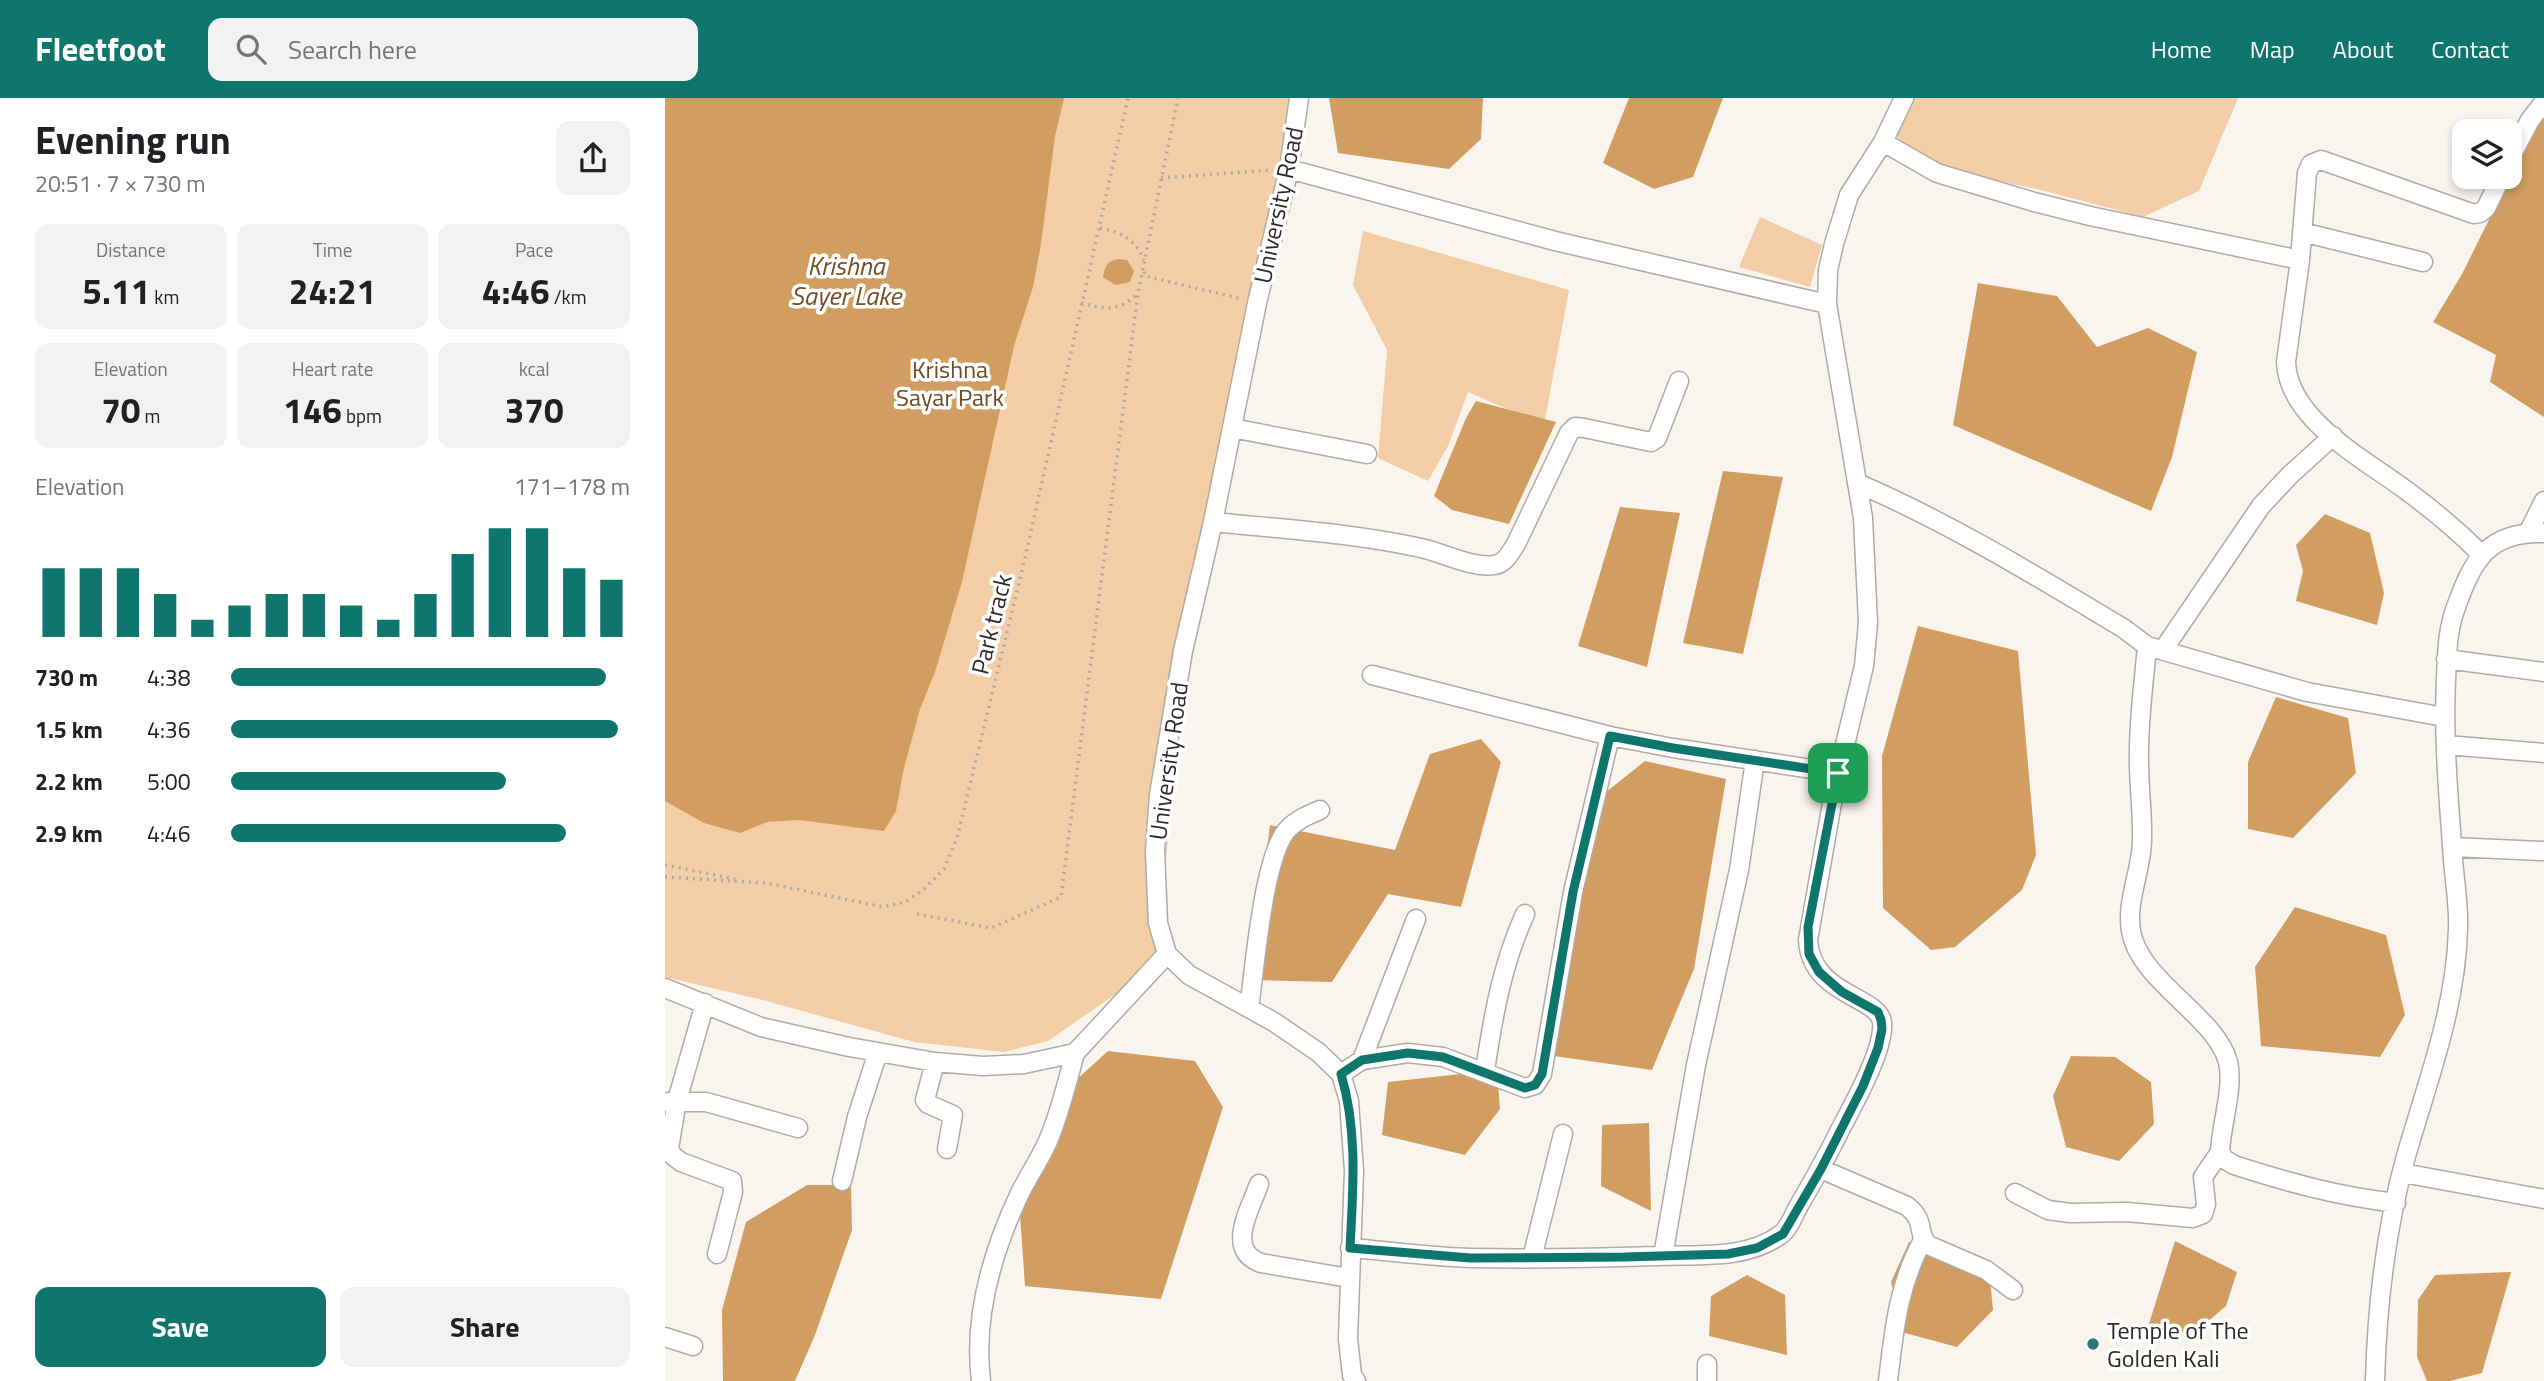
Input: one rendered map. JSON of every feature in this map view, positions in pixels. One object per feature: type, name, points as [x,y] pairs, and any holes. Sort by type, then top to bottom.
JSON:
[{"type":"street","name":"University Road","points":[[1167,954],[1158,923],[1155,852],[1159,795],[1184,651],[1257,303],[1289,169],[1299,98]]},
{"type":"street","points":[[1350,1248],[1470,1258],[1532,1258],[1728,1254],[1757,1248],[1783,1234],[1821,1169],[1863,1086],[1878,1048],[1882,1029],[1878,1012],[1842,992],[1819,972],[1809,954],[1808,927],[1838,773],[1864,666],[1868,623],[1866,548],[1827,304],[1828,270],[1849,195],[1883,142],[1904,98]]},
{"type":"street","points":[[2522,136],[2544,102]]},
{"type":"street","points":[[1883,142],[1937,173],[2034,202],[2300,260]]},
{"type":"street","points":[[2481,554],[2436,513],[2333,436],[2292,391],[2286,377],[2286,362],[2300,260],[2307,173],[2311,164],[2321,160],[2475,214],[2486,208],[2495,189]]},
{"type":"street","points":[[1289,169],[1555,241],[1827,304]]},
{"type":"street","points":[[2302,232],[2423,262]]},
{"type":"street","points":[[1213,522],[1329,534],[1420,548],[1484,565],[1495,565],[1505,560],[1516,544],[1569,433],[1575,427],[1651,442],[1657,438],[1679,381]]},
{"type":"street","points":[[1232,428],[1367,454]]},
{"type":"street","points":[[2015,1194],[2047,1210],[2070,1213],[2127,1212],[2193,1218],[2203,1214],[2206,1204],[2203,1177],[2220,1152],[2229,1079],[2228,1062],[2219,1042],[2160,980],[2131,933],[2130,909],[2142,843],[2139,751],[2155,648],[2261,506],[2333,436]]},
{"type":"street","points":[[1857,483],[1958,531],[2155,648],[2307,692],[2444,717]]},
{"type":"street","points":[[2375,1381],[2382,1287],[2396,1203],[2449,1015],[2455,976],[2459,928],[2444,717],[2447,636],[2456,608],[2481,554],[2497,543],[2536,533],[2544,501]]},
{"type":"street","points":[[2446,659],[2544,672]]},
{"type":"street","points":[[1371,675],[1610,736],[1838,773]]},
{"type":"street","points":[[1341,1074],[1362,1060],[1408,1053],[1443,1057],[1525,1088],[1535,1085],[1542,1074],[1573,892],[1610,736]]},
{"type":"street","points":[[2446,745],[2544,753]]},
{"type":"street","points":[[1663,1256],[1696,1066],[1739,870],[1755,760]]},
{"type":"street","points":[[1249,1008],[1267,884],[1275,851],[1288,829],[1319,810]]},
{"type":"street","points":[[2452,846],[2544,851]]},
{"type":"street","points":[[1485,1071],[1494,1007],[1502,974],[1525,914]]},
{"type":"street","points":[[1362,1060],[1416,919]]},
{"type":"street","points":[[981,1381],[978,1363],[981,1321],[997,1246],[1021,1192],[1048,1142],[1075,1053],[1167,954],[1189,975],[1274,1022],[1318,1052],[1341,1074],[1349,1101],[1354,1171],[1348,1339],[1352,1375],[1356,1381]]},
{"type":"street","points":[[665,988],[761,1027],[935,1062],[983,1066],[1024,1064],[1075,1053]]},
{"type":"street","points":[[705,1003],[671,1102],[668,1140],[672,1155],[681,1161],[733,1181],[733,1192],[717,1254]]},
{"type":"street","points":[[842,1181],[857,1117],[878,1052]]},
{"type":"street","points":[[935,1062],[925,1100],[927,1104],[953,1115],[947,1149]]},
{"type":"street","points":[[671,1102],[706,1102],[798,1128]]},
{"type":"street","points":[[1532,1258],[1563,1134]]},
{"type":"street","points":[[2220,1152],[2224,1159],[2234,1165],[2304,1188],[2396,1203]]},
{"type":"street","points":[[1821,1169],[1907,1206],[1916,1213],[1920,1222],[1923,1240],[1905,1280],[1898,1306],[1888,1381]]},
{"type":"street","points":[[2403,1173],[2544,1199]]},
{"type":"street","points":[[1259,1184],[1242,1235],[1243,1250],[1249,1259],[1349,1278]]},
{"type":"street","points":[[1923,1240],[1928,1245],[1986,1270],[2013,1290]]},
{"type":"street","points":[[665,1337],[693,1346]]},
{"type":"path","name":"Park track","points":[[665,877],[754,882],[883,907],[905,902],[923,890],[944,869],[960,825],[1025,558],[1128,98]]},
{"type":"path","points":[[917,914],[991,928],[1061,897],[1138,293],[1178,98]]},
{"type":"path","points":[[1161,178],[1289,169]]},
{"type":"path","points":[[1081,303],[1101,309],[1120,307],[1138,293],[1145,276],[1144,263],[1129,238],[1114,230],[1098,228]]},
{"type":"path","points":[[1145,276],[1257,303]]},
{"type":"path","points":[[665,865],[787,888]]},
{"type":"green space","name":"Krishna Sayar Park","points":[[665,98],[1299,98],[1190,624],[1155,967],[1048,1041],[1004,1052],[914,1042],[763,1000],[665,977]]},
{"type":"green space","points":[[1913,98],[2238,98],[2199,191],[2143,217],[2041,190],[1937,168],[1890,131]]},
{"type":"green space","points":[[1760,217],[1822,245],[1810,287],[1739,267]]},
{"type":"green space","points":[[1363,231],[1569,290],[1544,425],[1468,392],[1448,446],[1428,481],[1378,458],[1387,350],[1353,285]]},
{"type":"water","name":"Krishna Sayer Lake","points":[[665,98],[1064,98],[1055,136],[1033,287],[1014,346],[962,582],[935,672],[920,709],[903,772],[896,811],[884,831],[799,820],[767,822],[740,833],[704,823],[665,801]]},
{"type":"water","points":[[1329,98],[1483,98],[1481,139],[1449,169],[1338,153]]},
{"type":"water","points":[[1629,98],[1723,98],[1693,177],[1654,189],[1603,163]]},
{"type":"water","points":[[2544,109],[2544,417],[2490,382],[2496,355],[2433,322],[2462,274],[2504,189],[2522,189],[2522,153]]},
{"type":"water","points":[[1118,259],[1127,260],[1134,271],[1130,282],[1115,285],[1103,277],[1107,265]]},
{"type":"water","points":[[1978,283],[2057,296],[2097,347],[2148,328],[2197,352],[2172,457],[2151,511],[1953,425]]},
{"type":"water","points":[[1476,401],[1556,422],[1509,524],[1452,510],[1434,496],[1466,418]]},
{"type":"water","points":[[1723,471],[1783,477],[1743,654],[1683,643]]},
{"type":"water","points":[[1620,507],[1680,513],[1647,667],[1578,646]]},
{"type":"water","points":[[2325,514],[2370,533],[2384,593],[2377,625],[2296,601],[2303,571],[2296,545]]},
{"type":"water","points":[[1918,626],[2018,651],[2036,855],[2022,890],[1955,947],[1931,950],[1883,908],[1882,756]]},
{"type":"water","points":[[2276,697],[2348,718],[2356,773],[2293,838],[2248,829],[2248,762]]},
{"type":"water","points":[[1481,739],[1501,762],[1461,907],[1388,894],[1332,982],[1251,980],[1270,825],[1395,850],[1430,754]]},
{"type":"water","points":[[1645,761],[1726,779],[1694,969],[1652,1070],[1547,1055],[1601,796]]},
{"type":"water","points":[[2295,907],[2386,935],[2405,1015],[2380,1057],[2261,1046],[2255,967]]},
{"type":"water","points":[[1108,1051],[1195,1061],[1223,1107],[1161,1299],[1025,1286],[1020,1214],[1064,1091]]},
{"type":"water","points":[[2071,1056],[2115,1057],[2151,1082],[2154,1124],[2119,1161],[2066,1147],[2053,1096]]},
{"type":"water","points":[[1497,1070],[1500,1109],[1465,1155],[1382,1135],[1388,1082]]},
{"type":"water","points":[[1649,1123],[1651,1211],[1601,1186],[1602,1125]]},
{"type":"water","points":[[807,1185],[851,1185],[852,1230],[815,1335],[795,1381],[723,1381],[722,1310],[746,1222]]},
{"type":"water","points":[[2175,1241],[2237,1272],[2226,1306],[2192,1335],[2148,1327]]},
{"type":"water","points":[[1909,1242],[1953,1244],[1989,1269],[1993,1310],[1957,1347],[1905,1333],[1891,1282]]},
{"type":"water","points":[[2511,1272],[2482,1373],[2450,1381],[2427,1381],[2417,1357],[2418,1300],[2435,1275]]},
{"type":"water","points":[[1747,1275],[1785,1295],[1787,1355],[1709,1336],[1711,1296]]},
{"type":"place","name":"Temple of The Golden Kali","points":[[2093,1344]]},
{"type":"route","points":[[1610,736],[1838,773],[1808,927],[1809,954],[1819,972],[1842,992],[1878,1012],[1882,1029],[1878,1048],[1863,1086],[1821,1169],[1783,1234],[1757,1248],[1728,1254],[1470,1258],[1350,1248],[1354,1171],[1349,1101],[1341,1074],[1362,1060],[1408,1053],[1443,1057],[1525,1088],[1535,1085],[1542,1074],[1573,892],[1610,736]]}]
